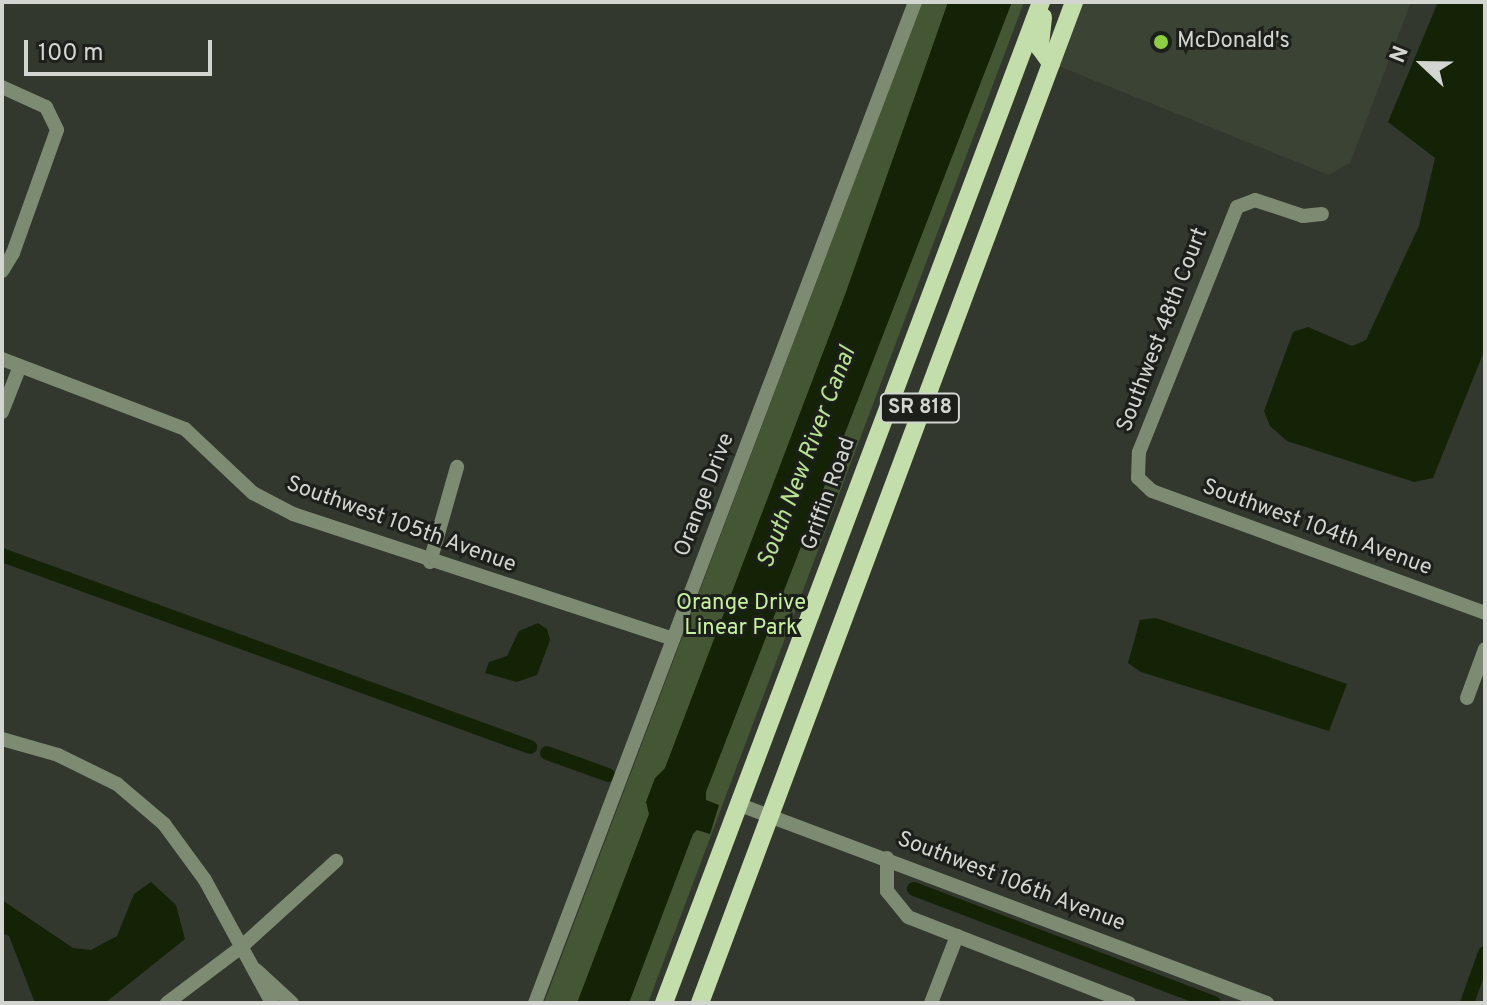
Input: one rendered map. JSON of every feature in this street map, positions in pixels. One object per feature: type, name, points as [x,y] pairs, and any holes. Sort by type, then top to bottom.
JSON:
[{"type":"main road","points":[[1042,2],[1040,48],[1051,63]]},
{"type":"main road","name":"Griffin Road","points":[[664,1003],[1042,2]]},
{"type":"main road","name":"SR 818","points":[[700,1003],[1074,2]]},
{"type":"main road","points":[[999,111],[1011,133],[1013,162]]},
{"type":"street","name":"Orange Drive","points":[[535,1003],[915,2]]},
{"type":"street","points":[[2,87],[33,98],[55,118],[57,139],[2,271]]},
{"type":"street","name":"Southwest 48th Court","points":[[1134,481],[1139,452],[1229,222],[1243,202],[1262,201],[1303,216],[1322,214]]},
{"type":"street","name":"Southwest 105th Avenue","points":[[2,359],[185,429],[253,493],[293,514],[430,562],[673,639]]},
{"type":"street","points":[[2,412],[20,366]]},
{"type":"street","points":[[430,562],[457,467]]},
{"type":"street","name":"Southwest 104th Avenue","points":[[1134,481],[1152,491],[1485,613]]},
{"type":"street","points":[[1467,698],[1485,649]]},
{"type":"street","points":[[2,739],[58,755],[117,784],[164,824],[205,880],[272,1003]]},
{"type":"street","name":"Southwest 106th Avenue","points":[[740,805],[1267,1003]]},
{"type":"street","points":[[887,858],[887,891],[899,910],[1129,1003]]},
{"type":"street","points":[[167,1003],[243,954],[336,861]]},
{"type":"street","points":[[931,1003],[957,936]]},
{"type":"street","points":[[243,954],[292,1003]]},
{"type":"shaded area","points":[[1076,2],[1411,2],[1350,163],[1329,175],[1051,63]]},
{"type":"green space","name":"Orange Drive Linear Park","points":[[922,2],[1024,2],[648,1003],[544,1003]]},
{"type":"water","name":"South New River Canal","points":[[948,2],[1012,2],[706,792],[706,800],[719,805],[710,834],[697,830],[693,834],[629,1003],[577,1003],[649,814],[646,802],[655,778],[665,768],[846,292]]},
{"type":"water","points":[[1438,2],[1485,2],[1485,349],[1433,478],[1414,482],[1287,441],[1270,426],[1264,411],[1293,332],[1308,327],[1352,346],[1366,340],[1419,226],[1435,158],[1388,122]]},
{"type":"water","points":[[1156,618],[1347,684],[1329,731],[1141,672],[1128,663],[1140,620]]},
{"type":"water","points":[[538,623],[547,629],[550,640],[537,675],[517,682],[485,673],[489,662],[507,656],[519,631]]},
{"type":"water","points":[[151,882],[176,905],[185,939],[105,1003],[35,1003],[9,936],[2,933],[2,900],[73,948],[91,950],[117,936],[134,894]]},
{"type":"waterway","points":[[2,555],[530,747]]},
{"type":"waterway","points":[[547,753],[608,775]]},
{"type":"waterway","points":[[914,889],[1214,1003]]},
{"type":"waterway","points":[[1467,1003],[1485,953]]},
{"type":"place","name":"McDonald's","points":[[1161,42]]}]
